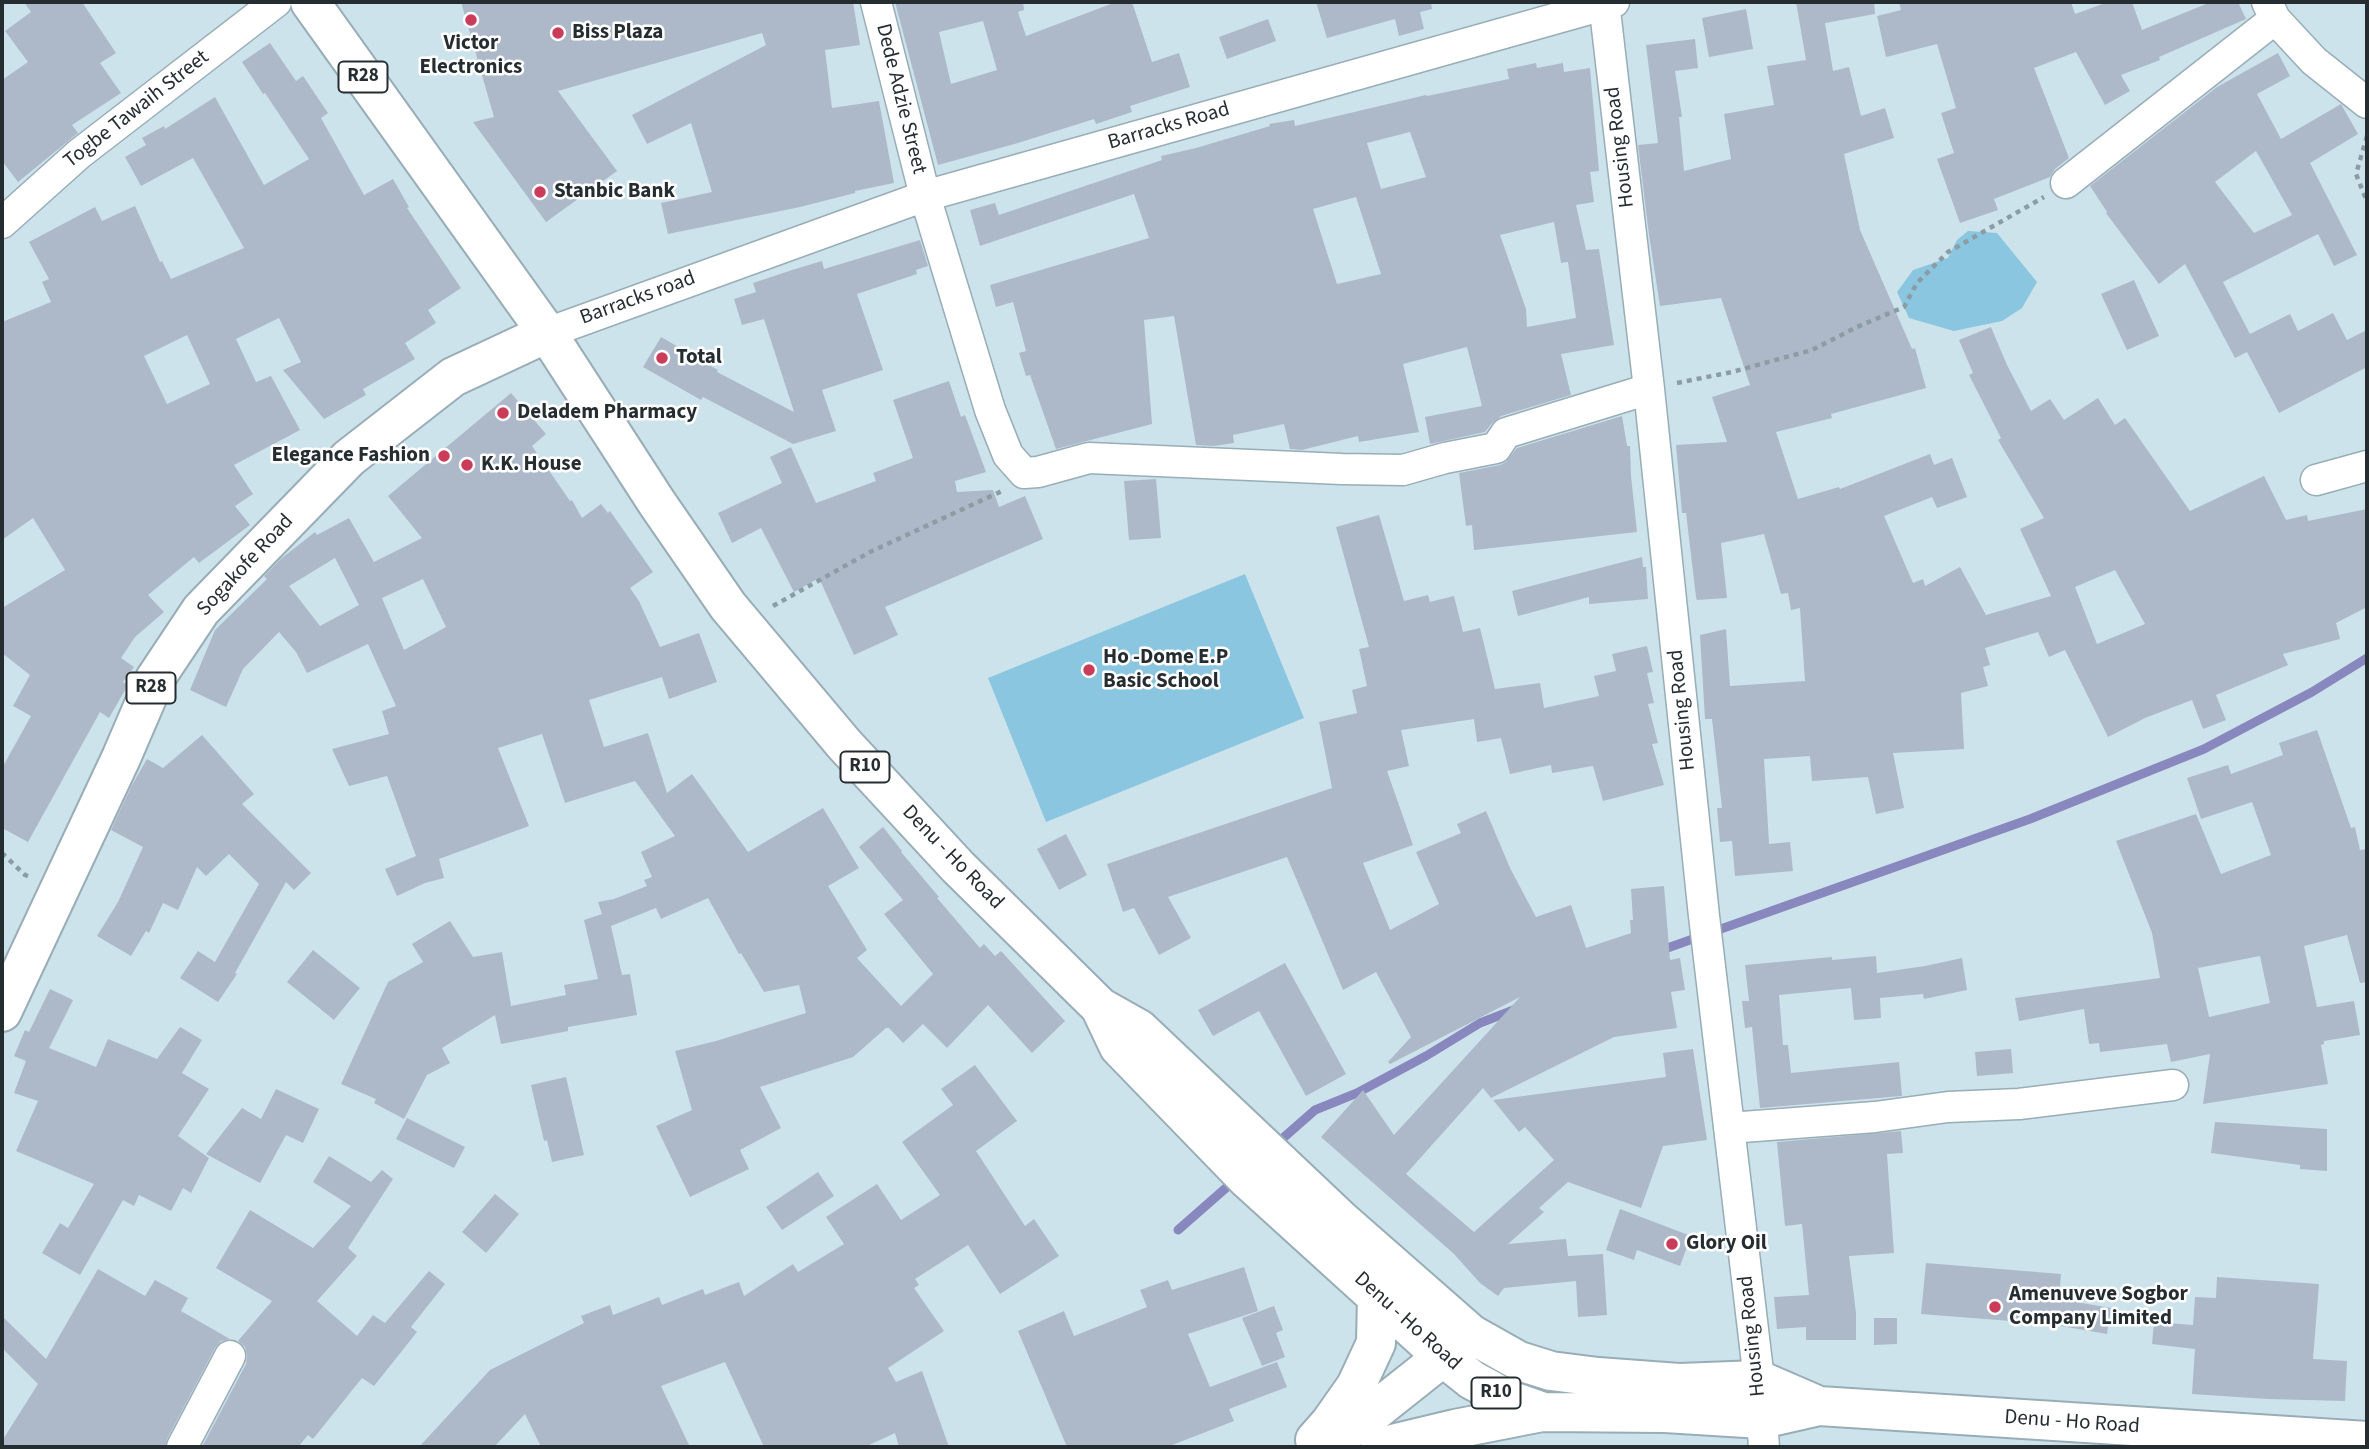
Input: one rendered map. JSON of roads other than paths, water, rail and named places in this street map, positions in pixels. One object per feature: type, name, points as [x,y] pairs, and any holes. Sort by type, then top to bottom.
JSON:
[{"type":"main road","name":"R28","points":[[310,2],[547,333]]},
{"type":"main road","name":"Denu - Ho Road","points":[[547,333],[657,503],[728,606],[854,754],[958,867],[1100,1007],[1139,1029],[1377,1296],[1457,1345],[1551,1371],[1679,1383],[1759,1380],[1819,1406],[2367,1441]]},
{"type":"main road","name":"Sogakofe Road","points":[[2,1012],[155,679],[201,610],[359,450],[453,377],[547,333]]},
{"type":"main road","name":"Denu - Ho Road","points":[[1256,1163],[1399,1272],[1457,1345],[1472,1380],[1509,1400],[1543,1412],[1665,1413],[1763,1433],[1819,1406]]},
{"type":"main road","points":[[1309,1447],[1356,1386],[1376,1343],[1377,1296]]},
{"type":"main road","points":[[1323,1447],[1366,1418],[1457,1345]]},
{"type":"main road","points":[[1380,1447],[1543,1412]]},
{"type":"street","name":"Togbe Tawaih Street","points":[[2,223],[79,153],[276,2]]},
{"type":"street","name":"Dede Adzie Street","points":[[876,2],[925,196],[990,410],[1008,455],[1024,472],[1038,472],[1089,458],[1342,470],[1403,470],[1496,448],[1506,433],[1649,389]]},
{"type":"street","name":"Barracks Road","points":[[729,265],[925,196],[1607,3]]},
{"type":"street","name":"Housing Road","points":[[1607,3],[1704,916],[1763,1433]]},
{"type":"street","points":[[2066,183],[2271,10],[2314,61],[2367,103]]},
{"type":"street","name":"Barracks road","points":[[547,333],[729,265]]},
{"type":"street","points":[[2316,480],[2367,466]]},
{"type":"street","points":[[1729,1128],[1875,1117],[1948,1107],[2019,1104],[2173,1085]]},
{"type":"street","points":[[182,1447],[230,1356]]},
{"type":"waterway","points":[[1659,951],[2030,819],[2204,749],[2312,692],[2367,658]]},
{"type":"waterway","points":[[1274,1146],[1315,1110],[1357,1093],[1480,1023],[1516,1009]]},
{"type":"waterway","points":[[1178,1230],[1235,1180]]},
{"type":"place","name":"Victor Electronics","points":[[471,20]]},
{"type":"place","name":"Biss Plaza","points":[[558,33]]},
{"type":"place","name":"Stanbic Bank","points":[[540,192]]},
{"type":"place","name":"Total","points":[[662,358]]},
{"type":"place","name":"Deladem Pharmacy","points":[[503,413]]},
{"type":"place","name":"Elegance Fashion","points":[[444,456]]},
{"type":"place","name":"K.K. House","points":[[467,465]]},
{"type":"place","name":"Ho -Dome E.P Basic School","points":[[1089,670]]},
{"type":"place","name":"Glory Oil","points":[[1672,1244]]},
{"type":"place","name":"Amenuveve Sogbor Company Limited","points":[[1995,1307]]}]
